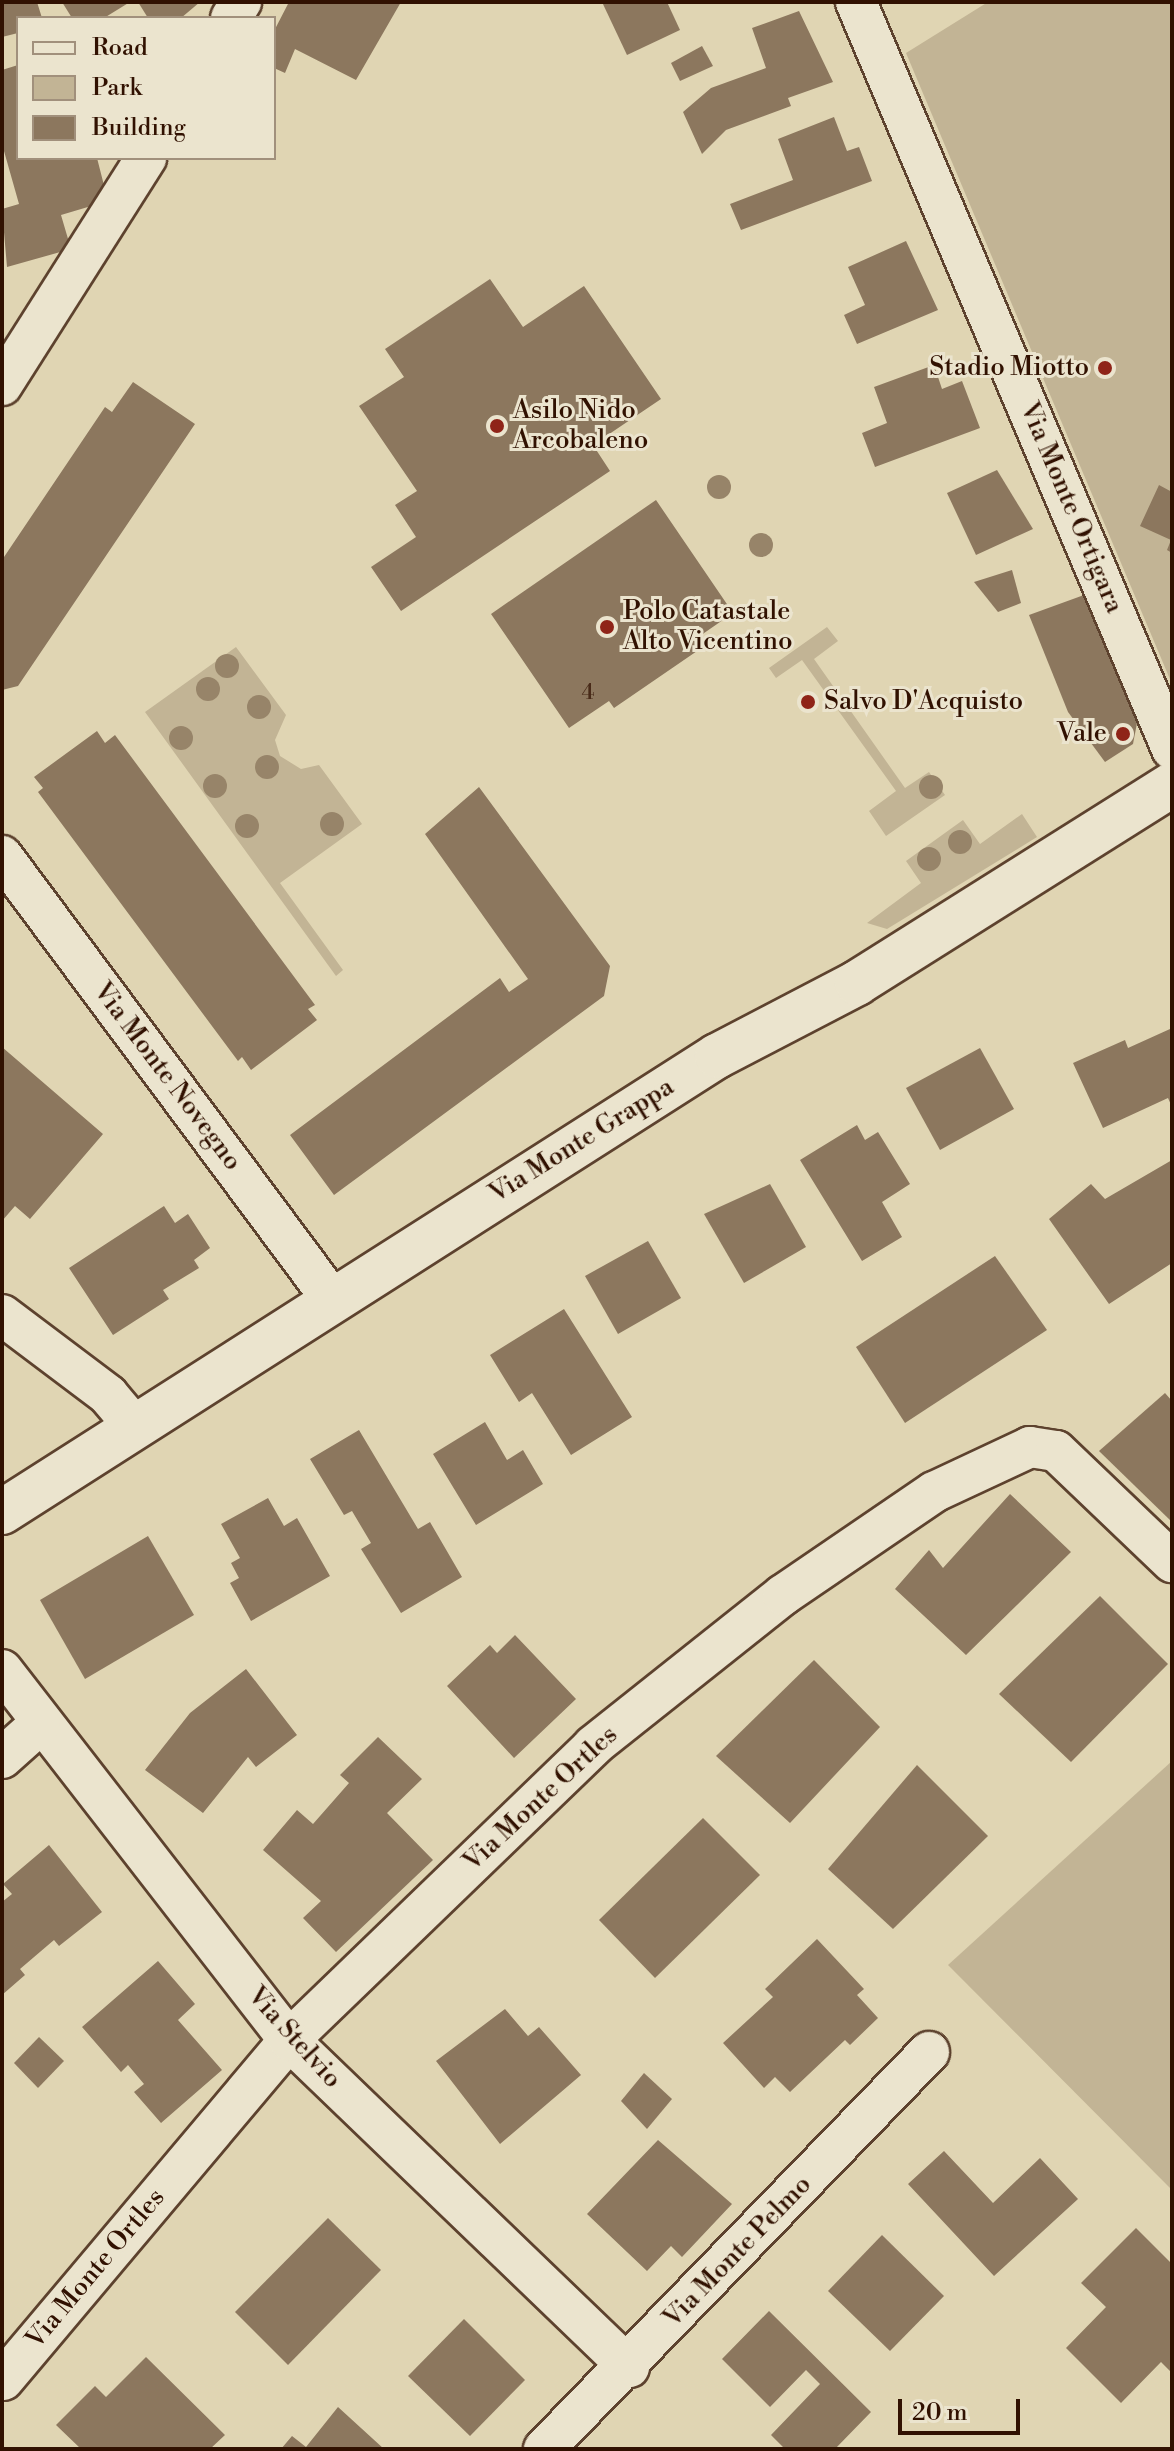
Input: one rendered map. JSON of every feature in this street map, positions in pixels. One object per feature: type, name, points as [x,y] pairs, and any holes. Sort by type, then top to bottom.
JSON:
[{"type":"main road","name":"Via Monte Grappa","points":[[2,1512],[331,1298],[717,1056],[857,983],[1172,785]]},
{"type":"street","name":"Via Monte Ortigara","points":[[856,2],[1172,749]]},
{"type":"street","points":[[2,385],[145,160]]},
{"type":"street","name":"Via Monte Novegno","points":[[2,856],[331,1298]]},
{"type":"street","points":[[2,1315],[108,1395],[135,1427]]},
{"type":"street","name":"Via Monte Ortles","points":[[3,2380],[289,2040],[593,1746],[783,1595],[947,1485],[1000,1456],[1030,1447],[1056,1451],[1172,1562]]},
{"type":"street","name":"Via Stelvio","points":[[2,1670],[40,1724],[289,2040],[629,2367]]},
{"type":"street","points":[[2,1758],[40,1724]]},
{"type":"street","name":"Via Monte Pelmo","points":[[544,2449],[629,2367],[929,2052]]},
{"type":"green space","name":"Stadio Miotto","points":[[988,2],[1172,2],[1172,684],[906,53]]},
{"type":"green space","points":[[827,627],[838,641],[814,659],[905,788],[929,772],[945,795],[886,836],[869,811],[896,791],[802,660],[776,678],[769,668]]},
{"type":"green space","points":[[236,647],[286,715],[275,740],[280,756],[301,769],[319,765],[362,824],[280,883],[343,970],[336,976],[145,712]]},
{"type":"green space","points":[[1022,814],[1037,837],[887,929],[867,923],[921,883],[906,861],[963,820],[980,844]]},
{"type":"green space","points":[[1172,1761],[1172,2190],[948,1965]]},
{"type":"building","points":[[2,2],[37,2],[41,16],[16,16],[16,34],[2,37]]},
{"type":"building","points":[[62,2],[130,2],[107,16],[71,16]]},
{"type":"building","points":[[138,2],[200,2],[183,16],[147,16]]},
{"type":"building","points":[[289,2],[401,2],[356,80],[295,49],[285,73],[276,69],[276,27]]},
{"type":"building","points":[[602,2],[667,2],[680,30],[627,55]]},
{"type":"building","points":[[799,11],[833,82],[788,98],[791,106],[726,130],[702,154],[683,112],[711,88],[766,68],[752,28]]},
{"type":"building","points":[[702,46],[713,66],[680,81],[671,63]]},
{"type":"building","points":[[16,66],[16,160],[98,160],[108,201],[61,215],[71,249],[7,267],[2,209],[19,204],[2,144],[2,70]]},
{"type":"building","points":[[834,117],[847,151],[859,147],[872,181],[741,230],[730,204],[793,180],[778,139]]},
{"type":"building","points":[[906,241],[938,310],[857,344],[844,315],[865,305],[848,267]]},
{"type":"building","name":"Asilo Nido Arcobaleno","points":[[490,279],[523,327],[584,286],[661,399],[593,445],[610,471],[401,611],[371,567],[416,537],[395,505],[417,491],[359,406],[404,377],[385,349]]},
{"type":"building","points":[[934,365],[942,389],[962,381],[980,428],[875,467],[862,433],[887,423],[874,387]]},
{"type":"building","points":[[133,382],[195,424],[18,686],[2,690],[2,560],[105,407],[112,412]]},
{"type":"building","points":[[997,470],[1033,529],[976,555],[947,493]]},
{"type":"building","points":[[1159,485],[1172,492],[1172,553],[1167,550],[1171,540],[1140,526]]},
{"type":"building","name":"Polo Catastale Alto Vicentino","points":[[656,500],[733,613],[694,640],[700,649],[614,708],[609,701],[569,728],[491,614]]},
{"type":"building","points":[[1012,570],[1021,603],[998,612],[974,582]]},
{"type":"building","points":[[1084,595],[1128,688],[1137,723],[1133,744],[1105,762],[1068,712],[1029,615]]},
{"type":"building","points":[[97,731],[105,743],[115,735],[315,1005],[308,1009],[317,1020],[251,1070],[242,1057],[238,1061],[38,792],[43,788],[34,777]]},
{"type":"building","points":[[479,787],[610,966],[604,996],[334,1195],[290,1135],[500,978],[509,992],[528,979],[425,834]]},
{"type":"building","points":[[1170,1029],[1172,1107],[1168,1098],[1103,1128],[1073,1063],[1125,1040],[1128,1048]]},
{"type":"building","points":[[2,1047],[103,1134],[30,1219],[15,1206],[2,1221]]},
{"type":"building","points":[[980,1048],[1014,1109],[940,1150],[906,1088]]},
{"type":"building","points":[[857,1125],[865,1140],[878,1132],[910,1184],[882,1202],[902,1237],[862,1261],[800,1160]]},
{"type":"building","points":[[1172,1160],[1172,1263],[1109,1304],[1049,1219],[1091,1184],[1105,1199]]},
{"type":"building","points":[[770,1184],[806,1247],[744,1283],[704,1214]]},
{"type":"building","points":[[164,1206],[175,1223],[188,1214],[210,1248],[194,1260],[199,1268],[163,1290],[169,1299],[113,1335],[69,1268]]},
{"type":"building","points":[[648,1241],[681,1298],[618,1334],[585,1276]]},
{"type":"building","points":[[995,1256],[1047,1330],[905,1423],[856,1347]]},
{"type":"building","points":[[564,1309],[632,1417],[571,1455],[532,1393],[519,1402],[490,1355]]},
{"type":"building","points":[[1165,1393],[1172,1401],[1172,1522],[1099,1451]]},
{"type":"building","points":[[485,1422],[507,1460],[523,1450],[543,1484],[476,1525],[433,1454]]},
{"type":"building","points":[[359,1430],[418,1529],[430,1522],[462,1577],[401,1613],[361,1549],[371,1543],[352,1511],[344,1515],[310,1459]]},
{"type":"building","points":[[1010,1494],[1071,1552],[966,1655],[895,1589],[929,1550],[943,1568]]},
{"type":"building","points":[[268,1498],[284,1526],[297,1518],[330,1576],[251,1621],[230,1583],[239,1578],[231,1563],[240,1558],[221,1524]]},
{"type":"building","points":[[148,1536],[194,1615],[85,1679],[40,1600]]},
{"type":"building","points":[[1100,1596],[1168,1664],[1071,1762],[999,1694]]},
{"type":"building","points":[[515,1635],[576,1699],[514,1758],[447,1686],[490,1645],[497,1653]]},
{"type":"building","points":[[814,1660],[880,1727],[790,1823],[716,1756]]},
{"type":"building","points":[[246,1669],[297,1735],[256,1767],[248,1757],[203,1813],[145,1770],[190,1713]]},
{"type":"building","points":[[378,1737],[422,1779],[387,1813],[433,1860],[336,1952],[303,1918],[321,1901],[263,1850],[297,1810],[313,1824],[349,1783],[340,1775]]},
{"type":"building","points":[[917,1765],[988,1836],[893,1929],[828,1869]]},
{"type":"building","points":[[703,1818],[760,1875],[655,1978],[599,1920]]},
{"type":"building","points":[[49,1845],[102,1912],[59,1946],[54,1940],[20,1969],[25,1975],[2,1995],[2,1902],[12,1894],[3,1884]]},
{"type":"building","points":[[817,1939],[864,1989],[857,1995],[878,2018],[850,2045],[845,2040],[790,2092],[775,2077],[764,2088],[723,2043],[773,1997],[765,1989]]},
{"type":"building","points":[[158,1961],[195,2004],[178,2020],[222,2070],[161,2123],[134,2092],[144,2084],[128,2065],[121,2072],[82,2027]]},
{"type":"building","points":[[505,2009],[528,2036],[539,2027],[581,2075],[500,2144],[436,2061]]},
{"type":"building","points":[[39,2037],[64,2061],[38,2088],[14,2063]]},
{"type":"building","points":[[644,2073],[672,2099],[647,2129],[621,2101]]},
{"type":"building","points":[[658,2140],[732,2204],[682,2257],[671,2246],[647,2271],[587,2214]]},
{"type":"building","points":[[944,2151],[993,2203],[1040,2158],[1078,2199],[994,2276],[908,2184]]},
{"type":"building","points":[[328,2218],[381,2270],[288,2365],[235,2312]]},
{"type":"building","points":[[1136,2228],[1172,2264],[1172,2373],[1161,2362],[1121,2403],[1066,2348],[1106,2307],[1081,2283]]},
{"type":"building","points":[[882,2235],[944,2296],[890,2351],[828,2291]]},
{"type":"building","points":[[769,2311],[871,2412],[835,2449],[785,2449],[771,2435],[820,2384],[806,2370],[770,2407],[722,2359]]},
{"type":"building","points":[[464,2319],[525,2380],[470,2436],[408,2376]]},
{"type":"building","points":[[146,2357],[225,2435],[210,2449],[81,2449],[56,2425],[95,2386],[106,2397]]},
{"type":"building","points":[[338,2407],[384,2449],[281,2449],[292,2436],[306,2447]]},
{"type":"place","name":"Stadio Miotto","points":[[1105,368]]},
{"type":"place","name":"Asilo Nido Arcobaleno","points":[[497,426]]},
{"type":"place","name":"Polo Catastale Alto Vicentino","points":[[607,627]]},
{"type":"place","name":"Salvo D'Acquisto","points":[[808,702]]},
{"type":"place","name":"Vale","points":[[1123,734]]}]
